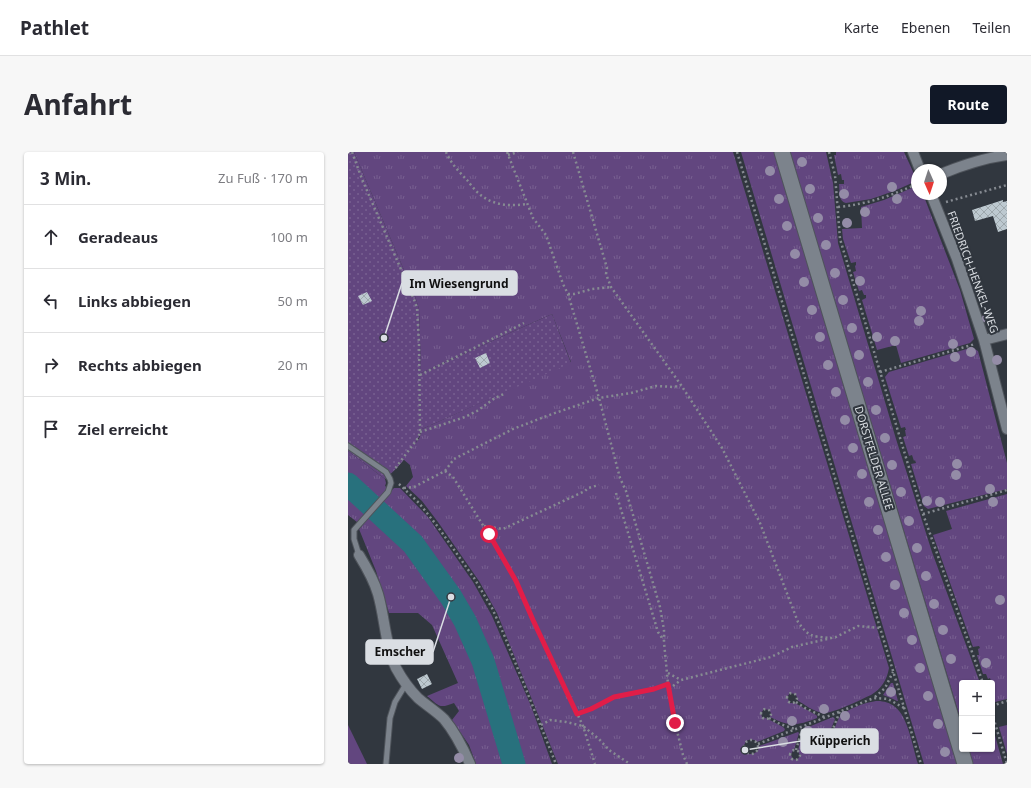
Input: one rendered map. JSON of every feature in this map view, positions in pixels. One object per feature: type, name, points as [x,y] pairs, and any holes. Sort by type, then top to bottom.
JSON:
[{"type":"main road","name":"DORSTFELDER ALLEE","points":[[782,152],[965,764]]},
{"type":"street","points":[[912,152],[917,164]]},
{"type":"street","points":[[947,171],[964,164],[990,157],[1007,155]]},
{"type":"street","name":"FRIEDRICH-HENKEL-WEG","points":[[934,200],[984,340],[1007,429]]},
{"type":"street","points":[[984,340],[1007,334]]},
{"type":"street","points":[[359,555],[371,575],[378,593],[391,653],[396,667],[406,684],[418,698],[443,718],[464,749],[470,764]]},
{"type":"lane","points":[[348,446],[386,472],[391,483],[388,492],[354,530],[354,539],[359,555]]},
{"type":"lane","points":[[386,764],[390,718],[396,702],[406,684]]},
{"type":"path","points":[[352,152],[417,308],[420,343],[420,432],[418,438],[389,476],[419,503],[438,527],[474,578],[492,608],[556,764]]},
{"type":"path","points":[[446,152],[462,175],[482,196],[492,202],[505,205],[516,206],[528,204]]},
{"type":"path","points":[[518,152],[507,154],[533,218],[546,236],[568,294],[599,398],[620,478],[626,491],[660,606],[664,630],[668,684],[675,723],[683,755],[687,764]]},
{"type":"path","points":[[573,152],[607,268],[606,274],[611,287],[681,384],[722,448],[760,523],[798,622],[806,633],[814,636],[829,638]]},
{"type":"path","points":[[737,152],[921,764]]},
{"type":"path","points":[[829,152],[835,176],[840,239],[923,514],[982,680]]},
{"type":"path","points":[[936,205],[1007,185]]},
{"type":"path","points":[[838,207],[856,206],[889,196],[911,187]]},
{"type":"path","points":[[568,294],[611,287]]},
{"type":"path","points":[[420,375],[524,324]]},
{"type":"path","points":[[880,372],[970,346],[984,340]]},
{"type":"path","points":[[404,488],[414,487],[445,471],[454,459],[513,429],[599,398],[631,393],[656,386],[674,387],[681,384]]},
{"type":"path","points":[[420,432],[465,417],[504,394]]},
{"type":"path","points":[[445,471],[453,477],[489,534],[516,581],[577,714],[595,764]]},
{"type":"path","points":[[489,534],[585,491],[588,488],[599,485]]},
{"type":"path","points":[[923,514],[938,511],[1007,490]]},
{"type":"path","points":[[616,493],[658,632],[664,642]]},
{"type":"path","points":[[483,526],[499,529]]},
{"type":"path","points":[[669,689],[681,680],[771,657],[792,647],[836,637],[858,626],[880,628]]},
{"type":"path","points":[[667,672],[681,680]]},
{"type":"path","points":[[758,744],[874,698],[884,688],[893,672]]},
{"type":"path","points":[[577,714],[591,709],[614,697],[654,689],[668,684]]},
{"type":"path","points":[[796,702],[797,697],[795,694],[792,693],[788,696],[788,701],[790,703],[796,702],[824,717]]},
{"type":"path","points":[[874,698],[888,699],[904,708]]},
{"type":"path","points":[[995,705],[1007,701]]},
{"type":"path","points":[[830,742],[831,734],[840,711]]},
{"type":"path","points":[[993,716],[1007,764]]},
{"type":"path","points":[[769,718],[780,724],[795,729]]},
{"type":"path","points":[[541,725],[550,720],[582,726],[599,739],[609,750],[630,764]]},
{"type":"path","points":[[796,750],[803,726]]},
{"type":"path","points":[[748,740],[755,740],[758,744],[758,751],[753,754],[748,754],[744,748],[745,743],[748,740]]},
{"type":"green space","points":[[348,152],[354,152],[415,296],[419,309],[421,373],[552,314],[571,363],[422,429],[416,443],[407,456],[385,479],[348,451]]},
{"type":"green space","points":[[354,152],[733,152],[889,668],[883,684],[875,693],[832,712],[822,713],[815,711],[797,700],[795,694],[790,693],[787,697],[790,703],[795,703],[816,715],[817,718],[804,723],[788,724],[770,717],[771,713],[769,710],[764,709],[761,713],[762,717],[783,727],[785,729],[784,731],[757,742],[755,740],[748,740],[744,745],[744,748],[748,754],[753,754],[758,751],[759,746],[798,732],[794,750],[791,755],[793,759],[797,760],[800,756],[798,751],[800,741],[806,728],[833,717],[835,719],[829,734],[828,742],[824,747],[827,751],[832,751],[834,747],[831,742],[839,718],[851,709],[863,704],[880,701],[887,702],[900,711],[910,733],[918,764],[558,764],[497,613],[479,581],[438,522],[422,501],[406,486],[413,477],[410,465],[403,459],[419,439],[422,429],[571,362],[552,314],[421,373],[419,309],[415,296]]},
{"type":"green space","points":[[741,152],[775,152],[958,764],[924,764]]},
{"type":"green space","points":[[790,152],[826,152],[833,183],[838,243],[896,439],[932,552],[979,680],[959,680],[959,714]]},
{"type":"green space","points":[[836,152],[904,152],[911,167],[911,183],[871,199],[846,203],[843,202],[840,195],[839,184],[844,184],[844,180],[842,180],[841,174],[838,175],[834,155],[836,155]]},
{"type":"green space","points":[[911,188],[911,200],[925,200],[960,290],[974,339],[970,343],[901,363],[896,345],[877,350],[862,300],[866,298],[866,295],[864,295],[862,290],[859,291],[853,272],[856,271],[856,262],[851,263],[843,239],[842,229],[862,228],[861,207],[884,200]]},
{"type":"green space","points":[[970,348],[978,351],[1007,463],[1007,489],[928,509],[924,506],[911,464],[916,463],[915,460],[914,461],[912,455],[909,456],[903,437],[906,436],[906,430],[905,427],[901,428],[885,377],[889,372]]},
{"type":"green space","points":[[348,451],[385,479],[385,486],[391,491],[394,488],[400,488],[428,517],[473,582],[492,616],[531,706],[552,764],[476,764],[469,745],[452,720],[459,711],[454,703],[439,706],[427,696],[458,683],[432,625],[418,613],[389,613],[376,571],[359,529],[362,526],[348,515]]},
{"type":"green space","points":[[1007,494],[1007,699],[995,702],[995,680],[991,680],[990,678],[988,679],[986,674],[983,674],[977,655],[979,655],[978,649],[980,648],[979,646],[973,647],[933,535],[952,529],[946,511]]},
{"type":"green space","points":[[891,683],[893,683],[898,701],[883,695]]},
{"type":"green space","points":[[348,725],[367,764],[348,764]]},
{"type":"green space","points":[[1007,725],[1007,754],[999,727]]},
{"type":"green space","points":[[995,736],[1003,764],[972,764],[970,752],[995,752]]},
{"type":"building","points":[[1003,200],[1003,202],[1007,201],[1007,229],[998,232],[993,216],[975,221],[972,210]]},
{"type":"building","points":[[367,292],[372,301],[363,305],[358,296]]},
{"type":"building","points":[[486,353],[490,363],[480,368],[475,358]]},
{"type":"building","points":[[427,674],[432,684],[422,689],[417,679]]},
{"type":"waterway","points":[[348,484],[413,544],[451,597],[465,621],[483,661],[514,764]]},
{"type":"place","name":"Im Wiesengrund","points":[[384,338]]},
{"type":"place","name":"Emscher","points":[[451,597]]},
{"type":"place","name":"Küpperich","points":[[745,750]]},
{"type":"route","points":[[489,534],[516,581],[577,714],[591,709],[614,697],[664,687],[668,684],[675,723]]}]
